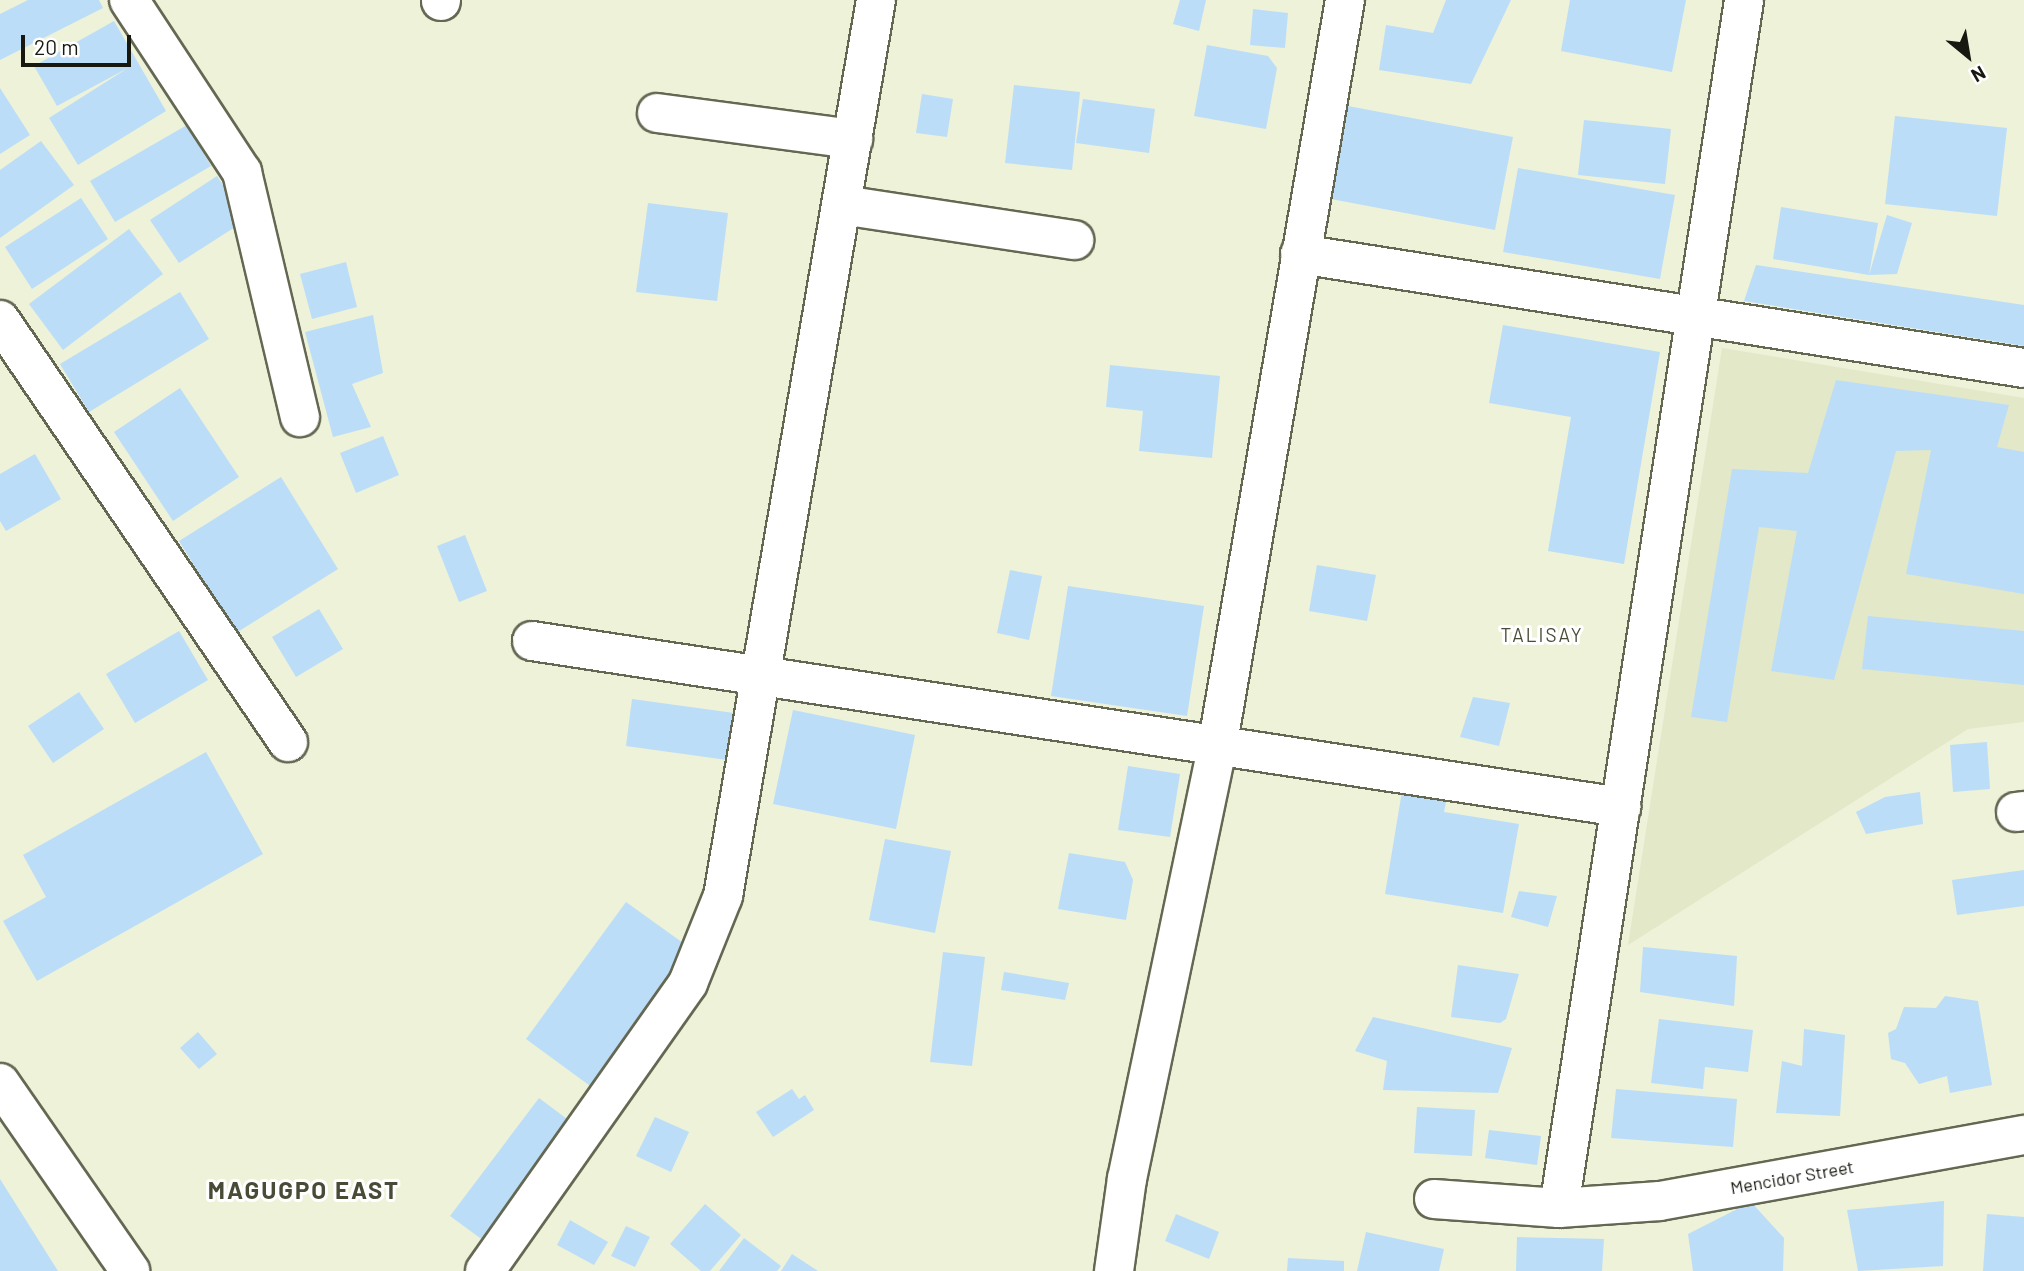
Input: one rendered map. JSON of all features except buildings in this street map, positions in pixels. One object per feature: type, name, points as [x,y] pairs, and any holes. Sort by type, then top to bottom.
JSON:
[{"type":"street","points":[[129,0],[243,172],[300,416]]},
{"type":"street","points":[[485,1271],[688,983],[707,944],[723,896],[763,676],[876,0]]},
{"type":"street","points":[[1114,1271],[1127,1179],[1217,748],[1345,0]]},
{"type":"street","points":[[1559,1208],[1744,0]]},
{"type":"street","points":[[657,113],[853,139]]},
{"type":"street","points":[[842,205],[1074,240]]},
{"type":"street","points":[[1300,254],[2024,369]]},
{"type":"street","points":[[0,320],[288,742]]},
{"type":"street","points":[[532,641],[1217,748],[1621,807]]},
{"type":"street","points":[[0,1083],[130,1271]]},
{"type":"street","name":"Mencidor Street","points":[[1434,1199],[1559,1208],[1660,1201],[2024,1135]]},
{"type":"shaded area","points":[[1722,348],[2024,398],[2024,722],[1968,729],[1628,945]]},
{"type":"district","name":"TALISAY","points":[[1542,635]]},
{"type":"district","name":"MAGUGPO EAST","points":[[304,1190]]}]
